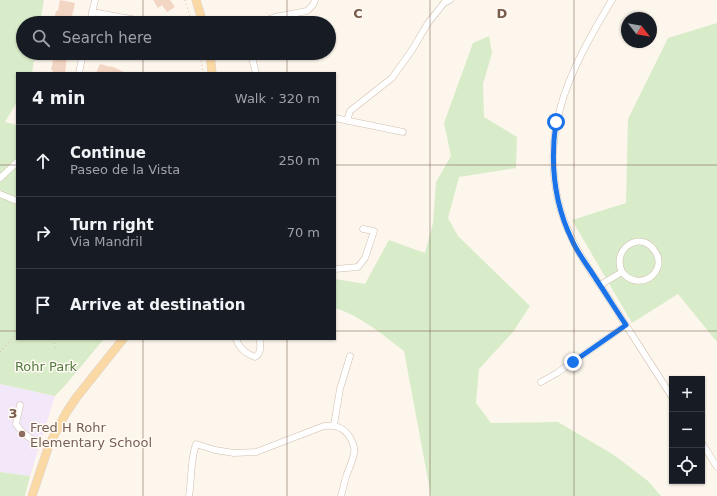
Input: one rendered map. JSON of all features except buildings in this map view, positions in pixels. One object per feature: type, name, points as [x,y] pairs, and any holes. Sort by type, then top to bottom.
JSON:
[{"type":"main road","points":[[196,0],[201,16]]},
{"type":"main road","points":[[211,60],[212,72]]},
{"type":"main road","points":[[32,496],[49,445],[66,413],[76,398],[122,340]]},
{"type":"street","points":[[91,16],[95,0]]},
{"type":"street","points":[[280,16],[307,11],[313,5],[315,0]]},
{"type":"street","points":[[347,121],[350,111],[392,78],[412,50],[428,23],[444,3],[450,0]]},
{"type":"street","points":[[612,0],[599,21],[567,87],[559,110],[554,147],[555,184],[564,220],[579,253],[669,392]]},
{"type":"street","points":[[92,12],[114,16]]},
{"type":"street","points":[[79,72],[82,60]]},
{"type":"street","points":[[253,60],[256,72]]},
{"type":"street","points":[[336,118],[403,132]]},
{"type":"street","points":[[0,178],[16,163]]},
{"type":"street","points":[[0,194],[16,201]]},
{"type":"street","points":[[336,269],[358,267],[365,258],[374,231],[363,229]]},
{"type":"street","points":[[636,242],[645,243],[653,247],[658,259],[657,268],[656,272],[649,278],[641,281],[633,280],[622,272],[619,259],[622,251],[628,245],[636,242]]},
{"type":"street","points":[[600,285],[622,272]]},
{"type":"street","points":[[541,382],[557,373],[626,325]]},
{"type":"street","points":[[236,340],[238,345],[244,352],[255,357],[260,351],[260,340]]},
{"type":"street","points":[[334,425],[340,389],[350,356]]},
{"type":"street","points":[[20,405],[16,424],[23,433],[34,441],[49,445]]},
{"type":"street","points":[[189,496],[192,460],[196,444],[215,450],[234,453],[256,452],[324,426],[334,425],[347,432],[355,449],[341,496]]},
{"type":"street","points":[[705,448],[717,467]]},
{"type":"path","points":[[185,0],[190,16]]},
{"type":"path","points":[[201,60],[203,72]]},
{"type":"path","points":[[0,352],[16,334]]},
{"type":"path","points":[[54,340],[54,348]]},
{"type":"shaded area","name":"Fred H Rohr Elementary School","points":[[0,384],[55,396],[30,476],[0,472]]},
{"type":"green space","name":"Rohr Park","points":[[0,0],[44,0],[41,16],[16,16],[16,60],[34,60],[32,72],[16,72],[16,104],[5,122],[16,125],[16,340],[103,340],[55,396],[0,384]]},
{"type":"green space","points":[[717,23],[717,342],[678,294],[632,323],[572,220],[626,203],[628,119],[668,38]]},
{"type":"green space","points":[[489,36],[492,53],[483,84],[484,117],[517,137],[516,168],[459,177],[448,218],[458,236],[530,306],[513,332],[479,369],[476,403],[491,423],[558,422],[614,455],[648,481],[661,496],[431,496],[404,351],[363,321],[345,311],[336,308],[336,279],[365,284],[389,240],[425,253],[433,223],[436,182],[451,156],[444,123],[473,43]]},
{"type":"green space","points":[[0,472],[30,476],[25,496],[0,496]]},
{"type":"place","name":"Fred H Rohr Elementary School","points":[[22,434]]},
{"type":"route","points":[[556,122],[553,160],[557,196],[564,220],[572,241],[579,253],[626,325],[573,362]]}]
